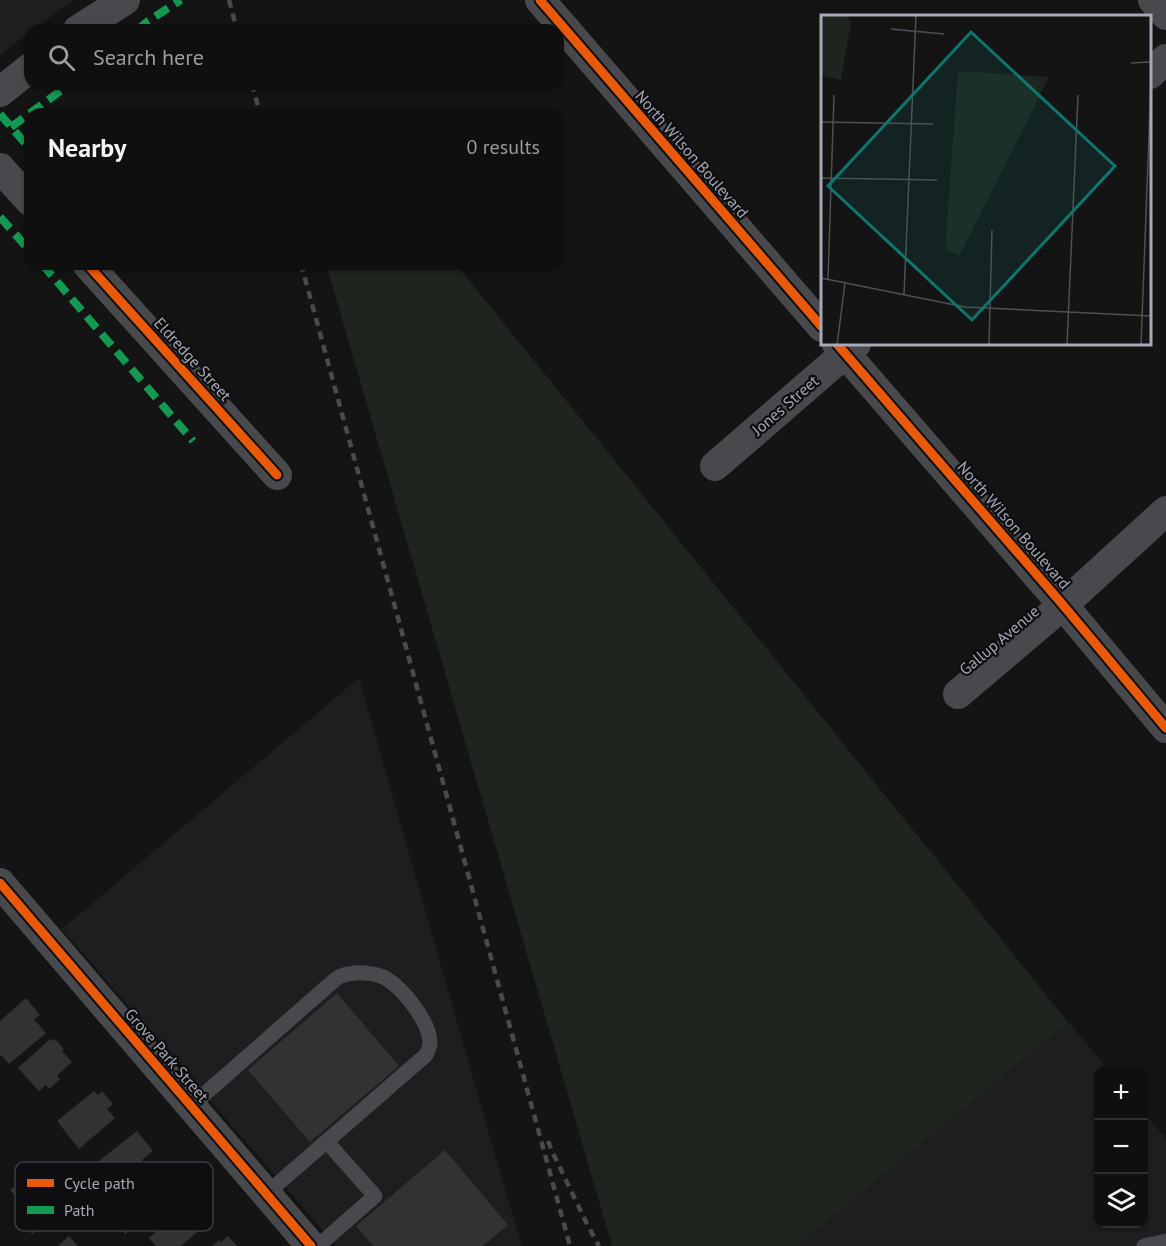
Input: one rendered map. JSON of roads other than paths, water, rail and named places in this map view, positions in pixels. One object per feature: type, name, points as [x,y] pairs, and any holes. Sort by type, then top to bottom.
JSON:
[{"type":"street","points":[[87,24],[125,0]]},
{"type":"street","name":"North Wilson Boulevard","points":[[540,0],[561,24]]},
{"type":"street","points":[[1153,0],[1166,15]]},
{"type":"street","name":"North Wilson Boulevard","points":[[564,28],[821,326]]},
{"type":"street","points":[[1151,72],[1166,59]]},
{"type":"street","points":[[0,92],[24,73]]},
{"type":"street","points":[[0,168],[24,194]]},
{"type":"street","name":"Eldredge Street","points":[[92,270],[277,475]]},
{"type":"street","name":"North Wilson Boulevard","points":[[846,347],[1166,728]]},
{"type":"street","name":"Jones Street","points":[[715,466],[846,347]]},
{"type":"street","name":"Gallup Avenue","points":[[958,694],[1063,605],[1166,511]]},
{"type":"street","name":"Grove Park Street","points":[[0,883],[311,1246]]},
{"type":"lane","points":[[191,1106],[341,976],[356,973],[374,974],[386,979],[405,995],[424,1022],[429,1035],[430,1045],[426,1055],[266,1194]]},
{"type":"lane","points":[[318,1246],[375,1197],[327,1142]]},
{"type":"lane","points":[[1144,1246],[1166,1241]]},
{"type":"railway","points":[[229,0],[235,24]]},
{"type":"railway","points":[[254,90],[258,108]]},
{"type":"railway","points":[[303,270],[570,1246]]},
{"type":"railway","points":[[548,1141],[599,1246]]}]
